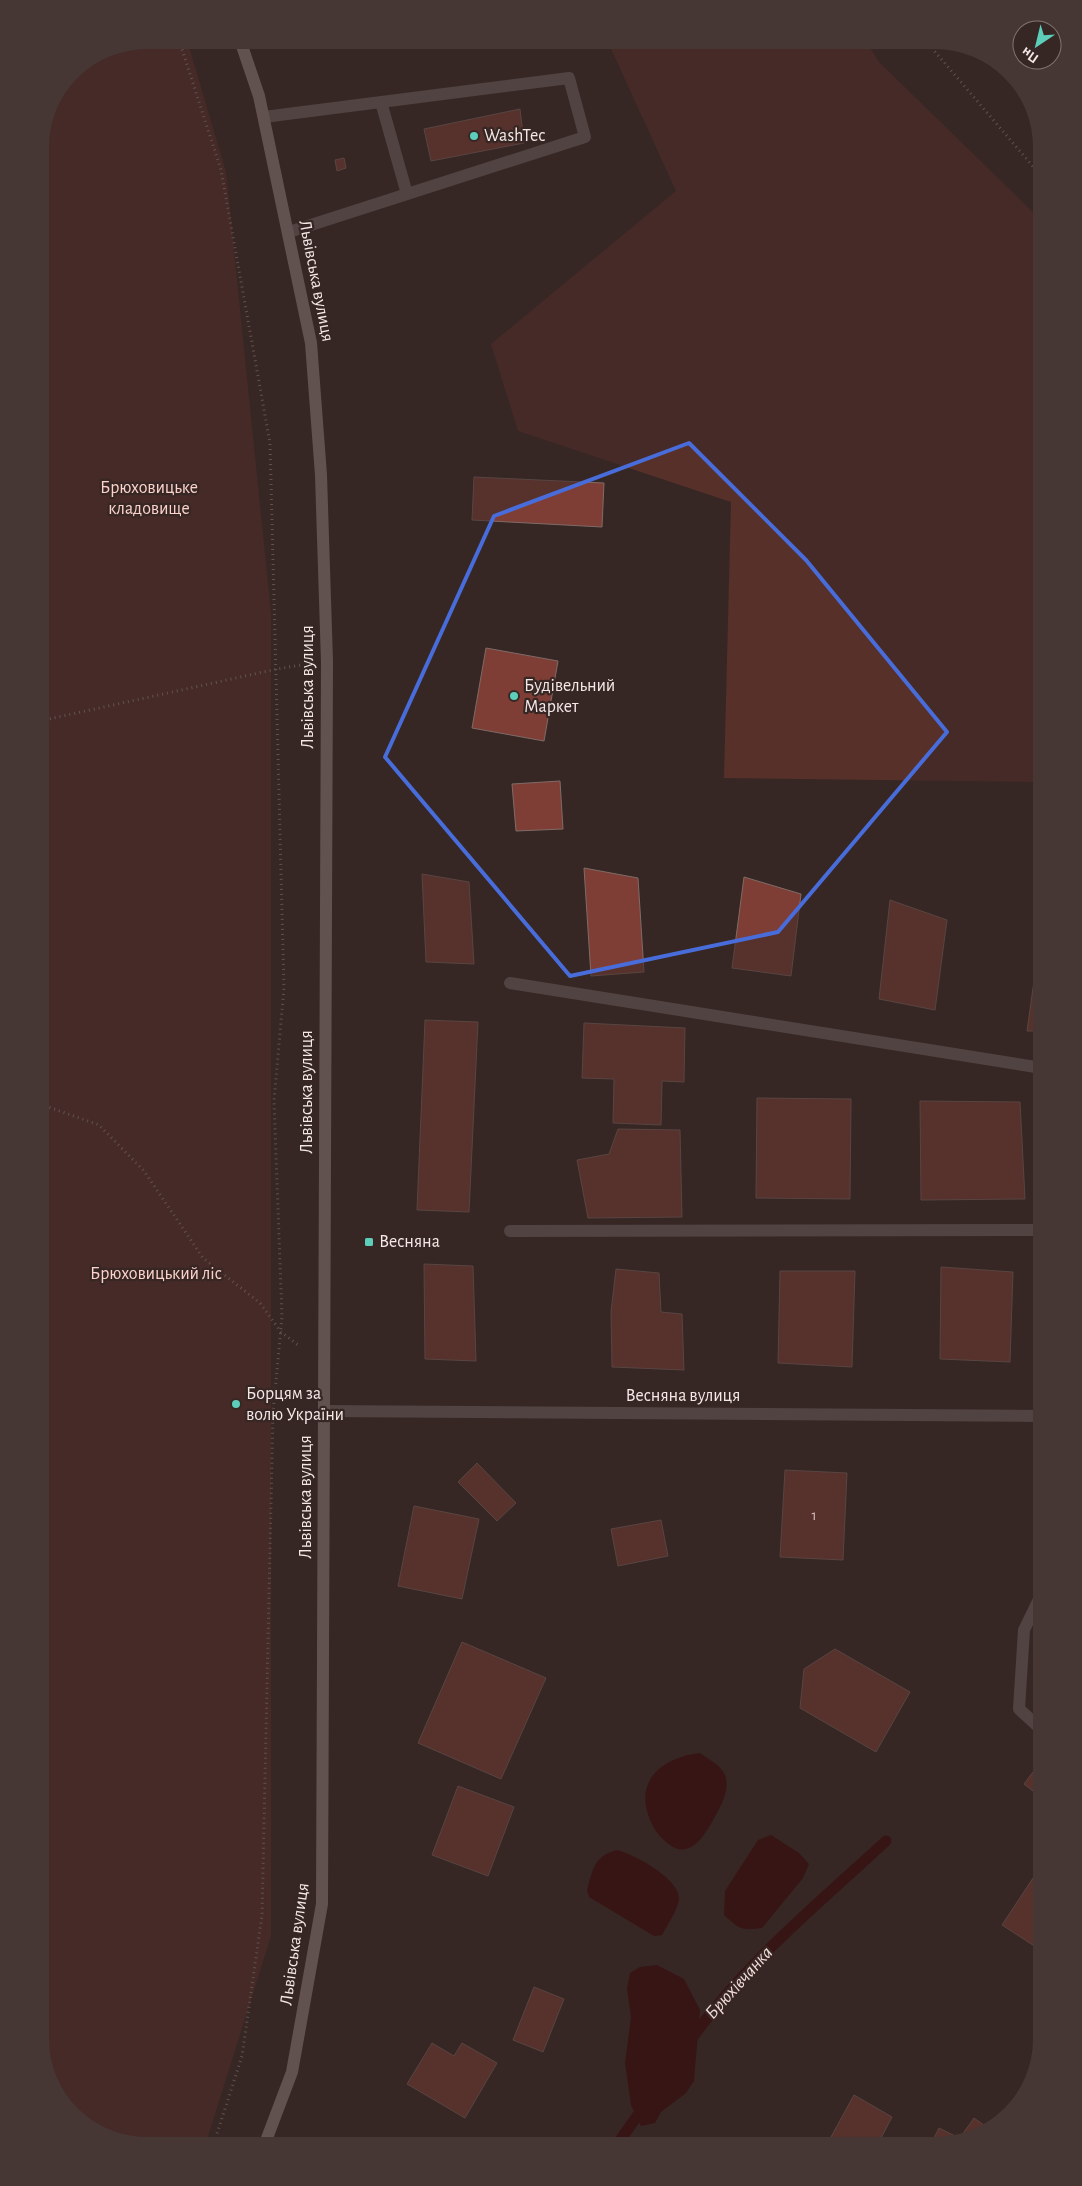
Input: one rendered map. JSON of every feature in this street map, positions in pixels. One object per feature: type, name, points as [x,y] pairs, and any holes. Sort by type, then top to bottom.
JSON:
[{"type":"main road","name":"Львівська вулиця","points":[[243,49],[260,96],[312,343],[321,475],[327,662],[322,1904],[292,2072],[267,2137]]},
{"type":"street","points":[[264,117],[569,78],[585,137],[289,232]]},
{"type":"street","points":[[381,102],[407,194]]},
{"type":"street","points":[[510,984],[1033,1067]]},
{"type":"street","points":[[510,1231],[1033,1230]]},
{"type":"street","name":"Весняна вулиця","points":[[324,1410],[1033,1416]]},
{"type":"street","points":[[1033,1612],[1024,1630],[1019,1709],[1033,1722]]},
{"type":"path","points":[[182,49],[221,170],[270,443],[284,988],[274,1101],[281,1332],[274,1413],[262,1915],[242,2056],[216,2137]]},
{"type":"path","points":[[932,49],[1033,167]]},
{"type":"path","points":[[49,718],[277,669],[327,662]]},
{"type":"path","points":[[49,1107],[99,1125],[144,1171],[203,1258],[260,1303],[281,1332]]},
{"type":"highlighted area","points":[[689,443],[806,560],[947,732],[778,932],[570,976],[385,757],[494,516]]},
{"type":"green space","name":"Брюховицький ліс","points":[[141,49],[190,49],[226,172],[271,613],[271,1936],[208,2137],[141,2137],[128,2135],[116,2132],[93,2121],[73,2104],[56,2076],[51,2058],[49,2039],[49,141],[56,110],[69,87],[82,73],[98,62],[116,54]]},
{"type":"green space","points":[[611,49],[871,49],[879,62],[1033,212],[1033,782],[724,778],[731,502],[518,431],[491,344],[676,191]]},
{"type":"shaded area","points":[[700,1753],[723,1771],[726,1781],[725,1793],[718,1811],[703,1836],[692,1846],[686,1849],[679,1849],[664,1840],[652,1825],[645,1801],[646,1789],[650,1779],[665,1764],[688,1755]]},
{"type":"shaded area","points":[[771,1835],[799,1853],[809,1864],[803,1878],[762,1928],[741,1928],[724,1915],[725,1891],[758,1840]]},
{"type":"shaded area","points":[[617,1850],[625,1852],[655,1869],[672,1883],[677,1891],[679,1899],[677,1908],[662,1935],[654,1936],[589,1897],[587,1890],[596,1864],[603,1856]]},
{"type":"shaded area","points":[[657,1965],[684,1979],[700,2010],[694,2081],[686,2093],[661,2112],[655,2123],[641,2126],[631,2105],[625,2063],[631,2017],[627,1989],[630,1973],[640,1967]]},
{"type":"building","name":"WashTec","points":[[520,109],[524,143],[431,161],[424,129]]},
{"type":"building","points":[[344,158],[346,168],[337,171],[335,160]]},
{"type":"building","points":[[474,477],[604,483],[602,527],[472,520]]},
{"type":"building","points":[[486,648],[558,661],[544,741],[472,728]]},
{"type":"building","points":[[560,781],[563,829],[516,831],[512,784]]},
{"type":"building","points":[[584,868],[638,878],[644,972],[591,976]]},
{"type":"building","points":[[422,874],[469,882],[474,964],[426,962]]},
{"type":"building","points":[[744,877],[801,894],[791,976],[732,968]]},
{"type":"building","points":[[890,900],[947,920],[935,1010],[879,999]]},
{"type":"building","points":[[1033,988],[1033,1031],[1027,1031]]},
{"type":"building","points":[[425,1020],[478,1022],[469,1212],[417,1210]]},
{"type":"building","points":[[584,1023],[685,1028],[684,1082],[662,1081],[661,1125],[613,1123],[614,1079],[582,1078]]},
{"type":"building","points":[[757,1098],[851,1099],[850,1199],[756,1198]]},
{"type":"building","points":[[920,1101],[1020,1102],[1025,1199],[921,1200]]},
{"type":"building","points":[[618,1129],[680,1130],[682,1217],[588,1218],[577,1160],[609,1154]]},
{"type":"building","points":[[424,1264],[473,1266],[476,1361],[425,1359]]},
{"type":"building","points":[[941,1267],[1013,1272],[1010,1362],[940,1359]]},
{"type":"building","points":[[616,1269],[659,1273],[661,1312],[682,1314],[684,1370],[612,1367],[611,1312]]},
{"type":"building","points":[[780,1271],[855,1271],[852,1367],[778,1363]]},
{"type":"building","points":[[477,1463],[516,1503],[497,1521],[458,1482]]},
{"type":"building","points":[[785,1470],[847,1473],[843,1560],[780,1557]]},
{"type":"building","points":[[414,1506],[479,1519],[462,1599],[398,1586]]},
{"type":"building","points":[[661,1520],[668,1556],[618,1566],[611,1529]]},
{"type":"building","points":[[462,1642],[546,1678],[501,1779],[418,1743]]},
{"type":"building","points":[[835,1649],[910,1692],[876,1752],[800,1708],[804,1669]]},
{"type":"building","points":[[1033,1772],[1033,1791],[1024,1784]]},
{"type":"building","points":[[458,1786],[514,1807],[488,1876],[432,1855]]},
{"type":"building","points":[[1033,1878],[1033,1945],[1002,1925]]},
{"type":"building","points":[[534,1987],[564,1999],[543,2052],[513,2040]]},
{"type":"building","points":[[432,2043],[454,2056],[462,2043],[497,2063],[465,2118],[407,2084]]},
{"type":"building","points":[[854,2095],[892,2117],[882,2137],[831,2137]]},
{"type":"building","points":[[974,2118],[983,2124],[972,2130],[964,2133]]},
{"type":"building","points":[[939,2128],[953,2135],[941,2137],[934,2137]]},
{"type":"waterway","name":"Брюхівчанка","points":[[690,2041],[711,2013],[758,1960],[886,1841]]},
{"type":"waterway","name":"Брюхівчанка","points":[[622,2137],[645,2105]]},
{"type":"place","name":"WashTec","points":[[474,136]]},
{"type":"place","name":"Будівельний Маркет","points":[[514,696]]},
{"type":"place","name":"Весняна","points":[[369,1242]]},
{"type":"place","name":"Борцям за волю України","points":[[236,1404]]},
{"type":"park label","name":"Брюховицьке кладовище","points":[[149,498]]}]
